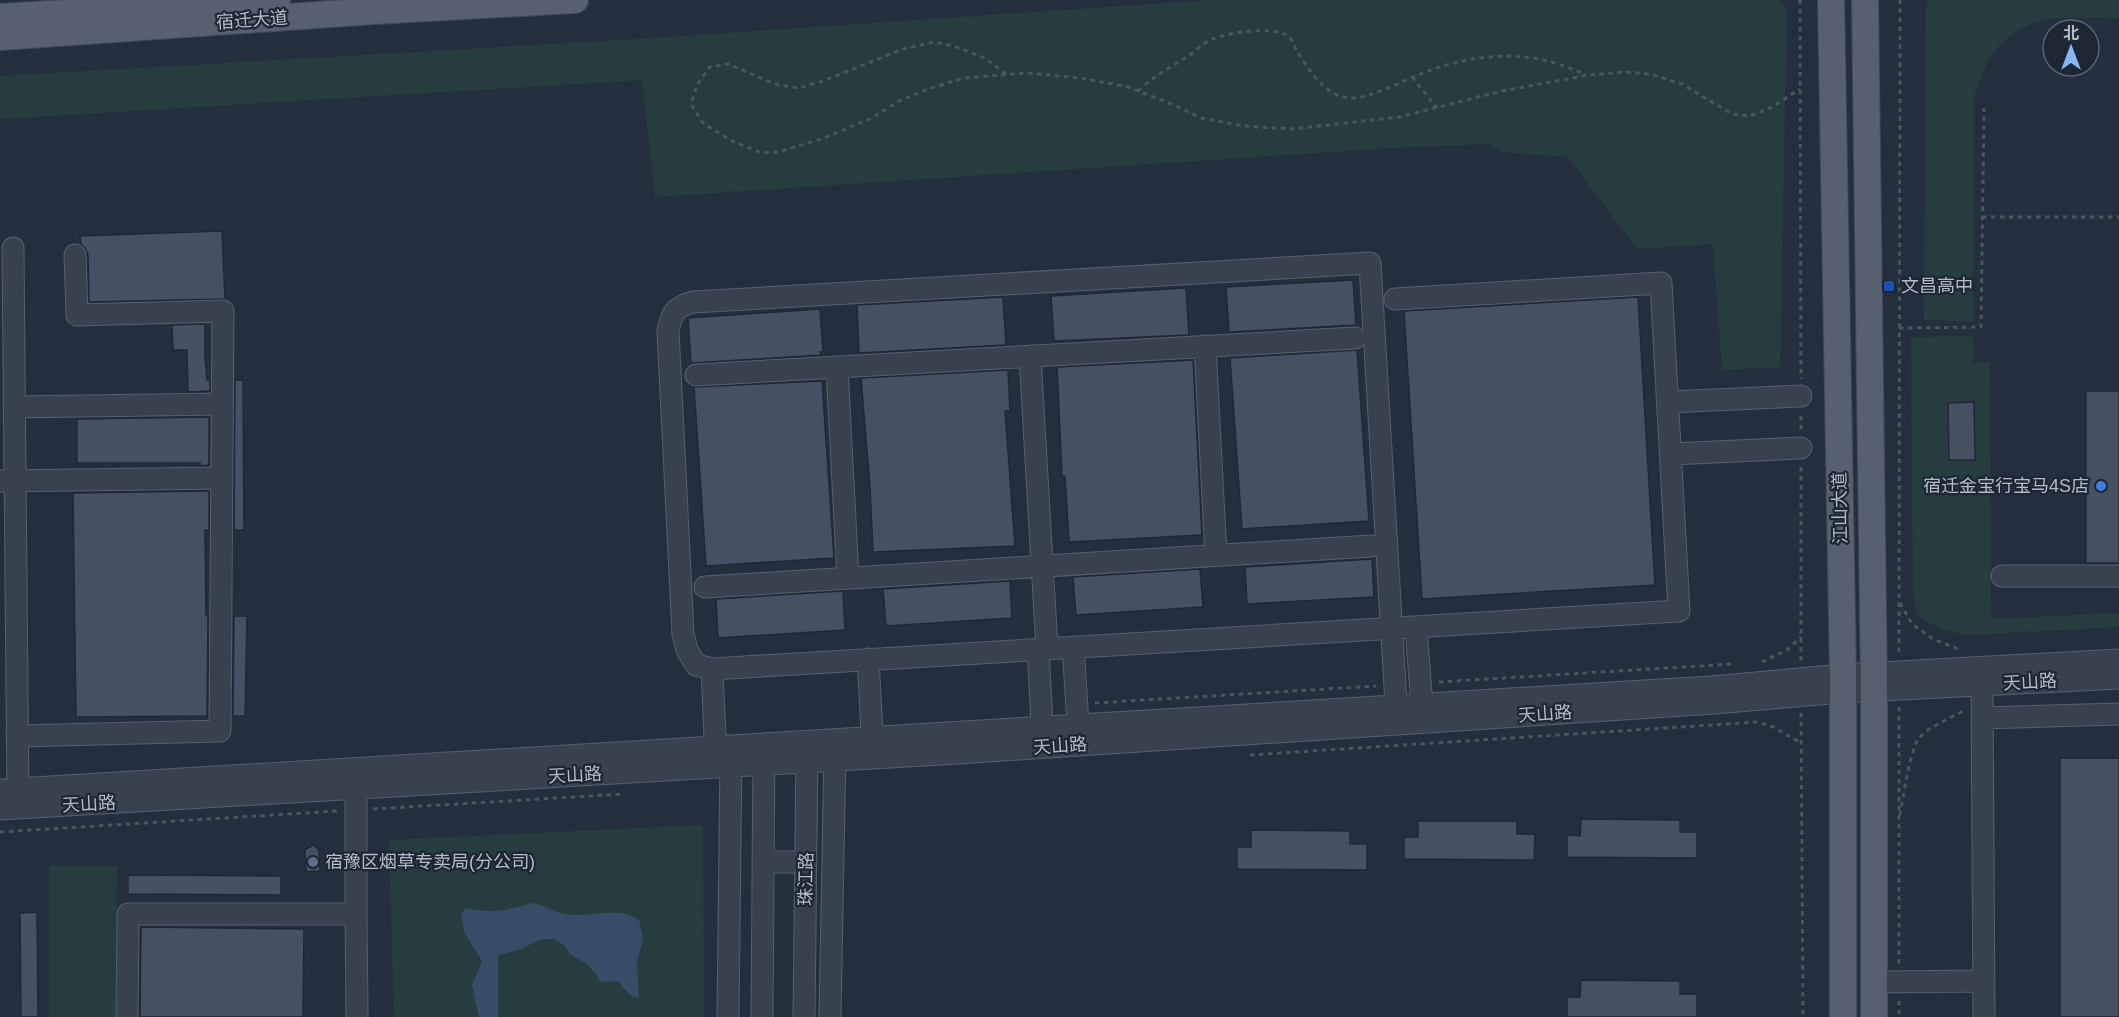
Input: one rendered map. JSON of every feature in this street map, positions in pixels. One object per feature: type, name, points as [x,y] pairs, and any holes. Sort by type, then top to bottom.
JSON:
[{"type":"main road","name":"宿迁大道","points":[[0,17],[277,0]]},
{"type":"main road","name":"宿迁大道","points":[[0,37],[374,6],[575,0]]},
{"type":"main road","name":"江山大道","points":[[1831,0],[1843,683],[1843,1017]]},
{"type":"main road","name":"江山大道","points":[[1865,0],[1886,681],[1886,982],[1874,1017]]},
{"type":"street","points":[[9,799],[17,736],[7,481],[14,407],[7,340],[13,248]]},
{"type":"street","points":[[17,736],[220,731],[223,310],[77,315],[75,255]]},
{"type":"street","points":[[1395,299],[1661,283],[1679,610],[1416,627],[1390,628],[868,659],[712,669],[696,665],[687,650],[683,634],[668,331],[672,316],[679,307],[693,302],[1370,263],[1390,628],[1396,715]]},
{"type":"street","points":[[696,375],[1355,338]]},
{"type":"street","points":[[1205,346],[1216,555]]},
{"type":"street","points":[[1030,356],[1042,566],[1043,738]]},
{"type":"street","points":[[837,367],[848,578]]},
{"type":"street","points":[[1668,402],[1801,396]]},
{"type":"street","points":[[14,407],[222,404]]},
{"type":"street","points":[[1671,454],[1801,448]]},
{"type":"street","points":[[7,481],[222,478]]},
{"type":"street","points":[[705,587],[1371,546]]},
{"type":"street","points":[[2002,576],[2119,576]]},
{"type":"street","points":[[1416,627],[1422,703]]},
{"type":"street","points":[[1073,647],[1079,735]]},
{"type":"street","points":[[868,659],[873,748]]},
{"type":"street","name":"天山路","points":[[9,799],[356,788],[764,754],[1396,715],[1422,703],[1801,687],[2119,660]]},
{"type":"street","points":[[712,669],[724,757],[728,1017]]},
{"type":"street","name":"天山路","points":[[1886,681],[1982,685],[2119,678]]},
{"type":"street","points":[[1982,685],[1984,1017]]},
{"type":"street","points":[[1982,718],[2119,714]]},
{"type":"street","points":[[830,1017],[835,750]]},
{"type":"street","name":"珠江路","points":[[804,1017],[807,752]]},
{"type":"street","points":[[762,1017],[764,754]]},
{"type":"street","name":"天山路","points":[[9,799],[724,757]]},
{"type":"street","points":[[356,788],[357,1017]]},
{"type":"street","points":[[763,862],[806,862]]},
{"type":"street","points":[[127,1017],[128,914],[356,914]]},
{"type":"street","points":[[1886,982],[1984,981]]},
{"type":"path","points":[[1800,0],[1803,1017]]},
{"type":"path","points":[[1899,1017],[1886,982],[1886,681],[1899,602],[1900,0]]},
{"type":"path","points":[[1138,91],[1154,76],[1209,40],[1258,30],[1279,31],[1289,36],[1310,70],[1325,87],[1341,96],[1354,98],[1444,64],[1470,58],[1503,55],[1540,59],[1589,75]]},
{"type":"path","points":[[1006,74],[985,58],[954,46],[934,42],[903,49],[823,81],[799,88],[775,84],[728,64],[710,67],[698,85],[691,104],[703,123],[732,141],[762,153],[780,152],[824,138],[872,118],[899,101],[928,89],[964,78],[1006,74],[1027,73],[1081,78],[1128,87],[1201,118],[1244,126],[1292,129],[1399,117],[1502,91],[1589,75],[1625,72],[1650,74],[1682,84],[1732,114],[1750,116],[1772,107],[1800,88]]},
{"type":"path","points":[[1412,77],[1437,108]]},
{"type":"path","points":[[1899,328],[1981,327],[1984,108]]},
{"type":"path","points":[[1982,217],[2119,217]]},
{"type":"path","points":[[1899,602],[1912,624],[1933,639],[1958,649],[1967,649]]},
{"type":"path","points":[[1758,662],[1765,662],[1787,650],[1801,637]]},
{"type":"path","points":[[1422,703],[1739,664]]},
{"type":"path","points":[[1077,704],[1394,685]]},
{"type":"green space","points":[[1210,0],[1779,0],[1787,9],[1780,367],[1722,370],[1713,244],[1637,249],[1568,157],[1501,152],[1489,144],[1391,148],[655,197],[642,80],[0,119],[0,76],[639,39]]},
{"type":"green space","points":[[1928,0],[2119,0],[2119,18],[2041,18],[2041,21],[2024,27],[2010,36],[1997,48],[1986,66],[1973,99],[1973,322],[1924,320],[1926,10]]},
{"type":"green space","points":[[1973,336],[1973,363],[1990,362],[1991,619],[2119,613],[2119,627],[1970,635],[1942,629],[1917,615],[1913,593],[1911,337]]},
{"type":"green space","points":[[703,825],[704,1017],[394,1017],[389,840]]},
{"type":"green space","points":[[49,866],[117,866],[116,1017],[49,1017]]},
{"type":"water","points":[[533,903],[564,914],[612,912],[630,915],[639,920],[643,938],[637,963],[639,998],[630,994],[618,981],[599,980],[588,965],[570,954],[564,945],[554,939],[541,939],[519,950],[498,955],[498,1017],[479,1017],[472,985],[482,961],[464,932],[461,913],[466,908],[484,911],[500,910]]},
{"type":"building","points":[[222,231],[225,299],[89,302],[88,255],[81,244],[80,236]]},
{"type":"building","points":[[1353,280],[1356,325],[1229,332],[1226,287]]},
{"type":"building","points":[[1186,288],[1189,335],[1054,341],[1051,296]]},
{"type":"building","points":[[1003,297],[1006,345],[859,353],[857,305]]},
{"type":"building","points":[[1638,297],[1655,585],[1422,599],[1404,311]]},
{"type":"building","points":[[820,309],[823,352],[820,352],[821,355],[693,363],[691,361],[688,318]]},
{"type":"building","points":[[205,324],[205,358],[210,391],[188,392],[187,350],[173,350],[172,325]]},
{"type":"building","points":[[1357,350],[1369,521],[1242,529],[1230,358]]},
{"type":"building","points":[[1193,360],[1202,535],[1069,542],[1065,476],[1062,476],[1057,367]]},
{"type":"building","points":[[1008,370],[1010,411],[1005,411],[1015,546],[873,552],[861,378]]},
{"type":"building","points":[[235,380],[243,380],[244,530],[234,530]]},
{"type":"building","points":[[822,381],[834,558],[706,566],[694,387]]},
{"type":"building","points":[[2086,391],[2119,391],[2119,563],[2086,563]]},
{"type":"building","points":[[1974,402],[1975,460],[1949,460],[1948,403]]},
{"type":"building","points":[[209,417],[209,465],[200,466],[200,463],[77,463],[77,419]]},
{"type":"building","points":[[209,491],[209,530],[205,530],[206,615],[208,615],[207,716],[76,717],[73,493]]},
{"type":"building","points":[[1372,559],[1374,597],[1247,604],[1245,567]]},
{"type":"building","points":[[1200,569],[1203,607],[1076,615],[1073,577]]},
{"type":"building","points":[[1010,581],[1012,618],[886,626],[883,589]]},
{"type":"building","points":[[843,591],[845,630],[718,638],[716,599]]},
{"type":"building","points":[[234,616],[247,616],[245,716],[233,716]]},
{"type":"building","points":[[2060,758],[2119,758],[2119,1017],[2060,1017]]},
{"type":"building","points":[[1581,819],[1680,820],[1680,832],[1697,832],[1697,858],[1567,857],[1567,835],[1580,836]]},
{"type":"building","points":[[1418,821],[1517,821],[1517,834],[1535,834],[1534,860],[1404,859],[1404,837],[1418,837]]},
{"type":"building","points":[[1251,830],[1350,831],[1350,844],[1367,844],[1367,870],[1237,869],[1237,847],[1251,847]]},
{"type":"building","points":[[313,845],[319,850],[320,871],[306,872],[305,850]]},
{"type":"building","points":[[128,875],[281,876],[281,895],[128,894]]},
{"type":"building","points":[[37,912],[38,1017],[21,1017],[20,913]]},
{"type":"building","points":[[141,927],[304,929],[303,1017],[140,1017]]},
{"type":"building","points":[[1581,980],[1680,981],[1680,994],[1697,994],[1697,1017],[1567,1017],[1567,997],[1580,997]]},
{"type":"place","name":"文昌高中","points":[[1889,286]]},
{"type":"place","name":"宿迁金宝行宝马4S店","points":[[2101,486]]},
{"type":"place","name":"宿豫区烟草专卖局(分公司)","points":[[313,862]]}]
